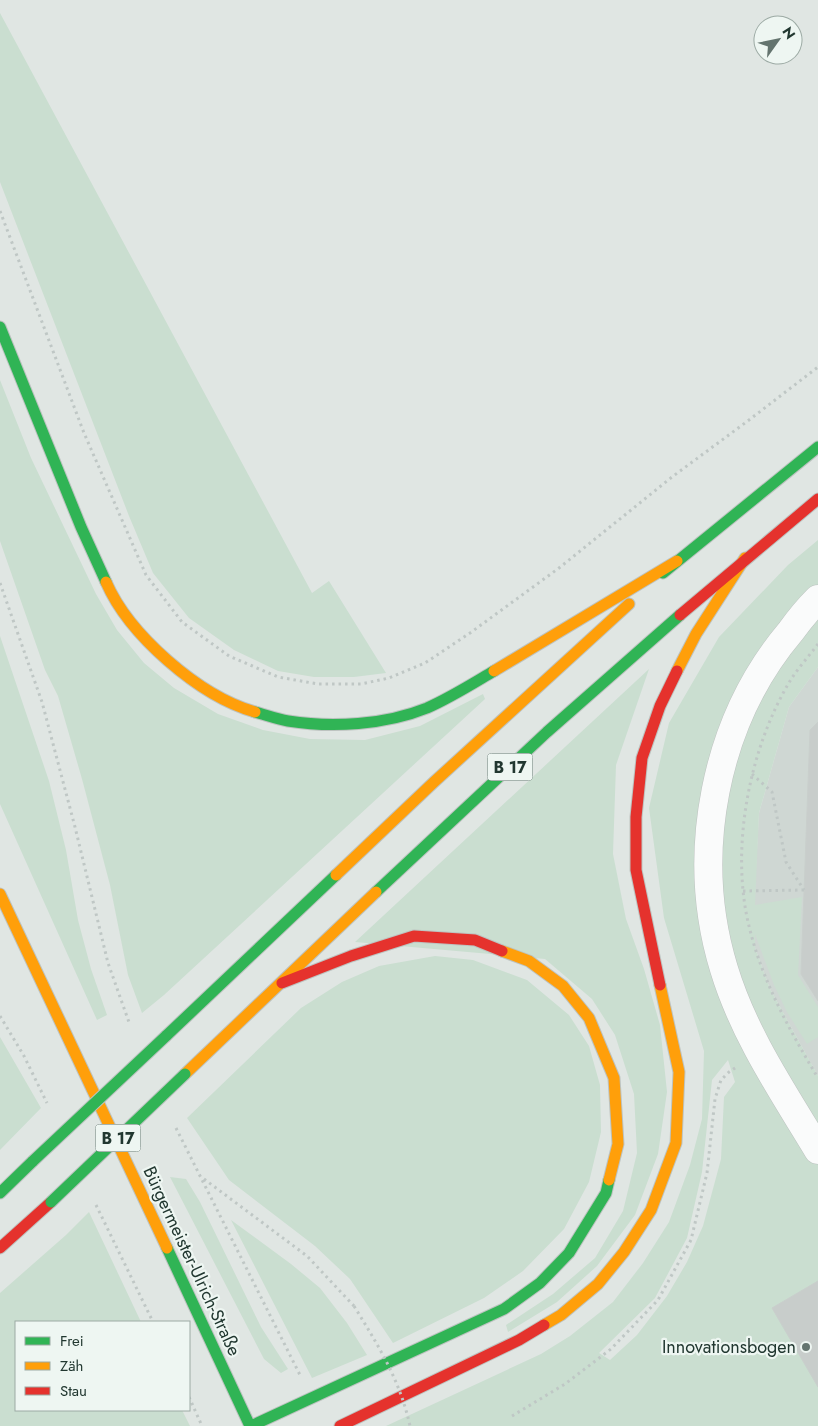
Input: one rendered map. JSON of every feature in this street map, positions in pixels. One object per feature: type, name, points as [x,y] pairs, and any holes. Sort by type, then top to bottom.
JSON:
[{"type":"main road","points":[[0,327],[86,540],[112,594],[146,642],[195,685],[244,710],[289,722],[334,726],[380,720],[422,710],[456,694],[677,561]]},
{"type":"main road","name":"B 17","points":[[0,1192],[434,782],[677,561],[818,447]]},
{"type":"main road","name":"B 17","points":[[0,1248],[51,1202],[468,806],[648,642],[818,498]]},
{"type":"main road","points":[[340,1426],[519,1340],[561,1315],[598,1284],[624,1252],[651,1210],[676,1143],[679,1072],[636,870],[636,817],[642,758],[660,706],[681,662],[696,634],[745,558]]},
{"type":"main road","name":"Bürgermeister-Ulrich-Straße","points":[[0,894],[251,1426]]},
{"type":"main road","points":[[251,1426],[504,1309],[540,1283],[569,1253],[606,1193],[618,1144],[614,1078],[588,1018],[563,986],[528,961],[476,940],[414,936],[351,956],[282,983]]},
{"type":"street","points":[[818,599],[779,645],[761,672],[744,704],[731,737],[720,771],[712,808],[708,881],[716,939],[724,970],[736,1002],[761,1056],[818,1150]]},
{"type":"path","points":[[0,211],[84,433],[146,575],[182,622],[229,656],[278,678],[318,684],[361,684],[390,678],[425,663],[470,633],[559,568],[672,477],[818,367]]},
{"type":"path","points":[[0,583],[42,702],[108,963],[130,1024]]},
{"type":"path","points":[[818,644],[790,680],[770,722],[752,774],[745,814],[742,860],[743,891],[749,926],[761,968],[780,1010],[818,1078]]},
{"type":"path","points":[[743,891],[804,890],[786,862],[772,792],[752,774]]},
{"type":"path","points":[[0,1016],[24,1056],[47,1102]]},
{"type":"path","points":[[512,1416],[565,1384],[611,1349],[658,1300],[691,1240],[707,1173],[715,1099],[721,1080],[728,1072],[742,1064]]},
{"type":"path","points":[[176,1128],[294,1362],[310,1398]]},
{"type":"path","points":[[202,1178],[307,1256],[354,1306],[396,1378],[410,1426]]},
{"type":"path","points":[[96,1205],[153,1321]]},
{"type":"path","points":[[190,1399],[202,1426]]},
{"type":"shaded area","points":[[818,667],[818,1076],[770,989],[755,948],[755,886],[759,813],[789,707]]},
{"type":"green space","points":[[0,13],[312,593],[329,581],[386,673],[354,677],[314,677],[278,671],[234,650],[189,618],[153,573],[129,516],[0,182]]},
{"type":"green space","points":[[0,380],[31,458],[96,594],[117,630],[144,663],[174,688],[218,714],[263,730],[310,739],[365,740],[420,726],[483,694],[485,699],[164,995],[142,1013],[128,975],[110,885],[58,696],[45,670],[0,541]]},
{"type":"green space","points":[[818,540],[818,667],[789,707],[759,813],[755,905],[802,897],[798,975],[818,1007],[818,1037],[807,1044],[787,1012],[774,985],[755,934],[755,948],[770,989],[818,1076],[818,1426],[386,1426],[541,1354],[570,1336],[613,1302],[643,1263],[669,1222],[690,1165],[702,1119],[704,1051],[664,918],[649,808],[669,723],[719,637],[788,565]],"holes":[[[728,1060],[735,1082],[724,1097],[721,1159],[703,1226],[687,1262],[667,1296],[637,1335],[610,1360],[599,1353],[655,1298],[687,1238],[702,1172],[712,1080]]]},
{"type":"green space","points":[[0,636],[49,781],[66,850],[78,920],[91,969],[107,1015],[97,1020],[0,804]]},
{"type":"green space","points":[[649,669],[616,765],[613,854],[626,919],[644,969],[660,1025],[667,1092],[658,1154],[635,1215],[597,1266],[557,1302],[508,1332],[506,1325],[553,1294],[595,1258],[623,1211],[637,1153],[634,1094],[615,1035],[592,999],[545,959],[355,942]]},
{"type":"green space","points":[[435,956],[473,960],[527,980],[569,1015],[589,1046],[600,1085],[601,1132],[589,1182],[564,1229],[523,1271],[484,1298],[393,1343],[350,1279],[315,1246],[229,1180],[187,1118],[301,1008],[342,982],[379,966]]},
{"type":"green space","points":[[0,1037],[41,1108],[0,1150]]},
{"type":"green space","points":[[170,1177],[186,1179],[200,1202],[261,1327],[288,1369],[281,1373],[264,1359]]},
{"type":"green space","points":[[89,1212],[141,1321],[15,1321],[15,1411],[182,1411],[190,1426],[0,1426],[0,1293],[66,1235]]},
{"type":"green space","points":[[231,1220],[320,1288],[347,1323],[367,1355],[312,1378]]},
{"type":"building","points":[[818,722],[818,1001],[801,974],[810,730]]},
{"type":"building","name":"Innovationsbogen","points":[[818,1281],[818,1387],[772,1308]]},
{"type":"traffic: fast","points":[[0,327],[81,527],[106,582]]},
{"type":"traffic: fast","points":[[663,573],[818,447]]},
{"type":"traffic: fast","points":[[376,892],[547,732],[680,615]]},
{"type":"traffic: fast","points":[[255,712],[284,720],[322,724],[358,724],[394,718],[427,708],[494,671]]},
{"type":"traffic: fast","points":[[166,1036],[336,875]]},
{"type":"traffic: fast","points":[[33,1161],[166,1036]]},
{"type":"traffic: fast","points":[[51,1202],[185,1074]]},
{"type":"traffic: fast","points":[[0,1193],[33,1161]]},
{"type":"traffic: fast","points":[[251,1426],[504,1309],[540,1283],[569,1253],[606,1193],[609,1180]]},
{"type":"traffic: fast","points":[[167,1248],[250,1426]]},
{"type":"traffic: slow","points":[[677,671],[696,634],[745,558]]},
{"type":"traffic: slow","points":[[494,671],[677,561]]},
{"type":"traffic: slow","points":[[106,582],[131,622],[168,661],[189,678],[211,692],[233,704],[255,712]]},
{"type":"traffic: slow","points":[[336,875],[434,782],[629,604]]},
{"type":"traffic: slow","points":[[185,1074],[376,892]]},
{"type":"traffic: slow","points":[[0,894],[167,1248]]},
{"type":"traffic: slow","points":[[502,951],[529,961],[563,986],[589,1018],[614,1078],[618,1144],[609,1180]]},
{"type":"traffic: slow","points":[[544,1325],[561,1315],[598,1284],[624,1252],[651,1210],[676,1143],[679,1072],[660,985]]},
{"type":"traffic: jam","points":[[680,615],[818,499]]},
{"type":"traffic: jam","points":[[660,985],[636,870],[636,817],[642,758],[660,706],[677,671]]},
{"type":"traffic: jam","points":[[282,983],[351,956],[414,936],[475,940],[502,951]]},
{"type":"traffic: jam","points":[[0,1248],[51,1202]]},
{"type":"traffic: jam","points":[[340,1426],[519,1340],[544,1325]]},
{"type":"place","name":"Innovationsbogen","points":[[806,1347]]}]
